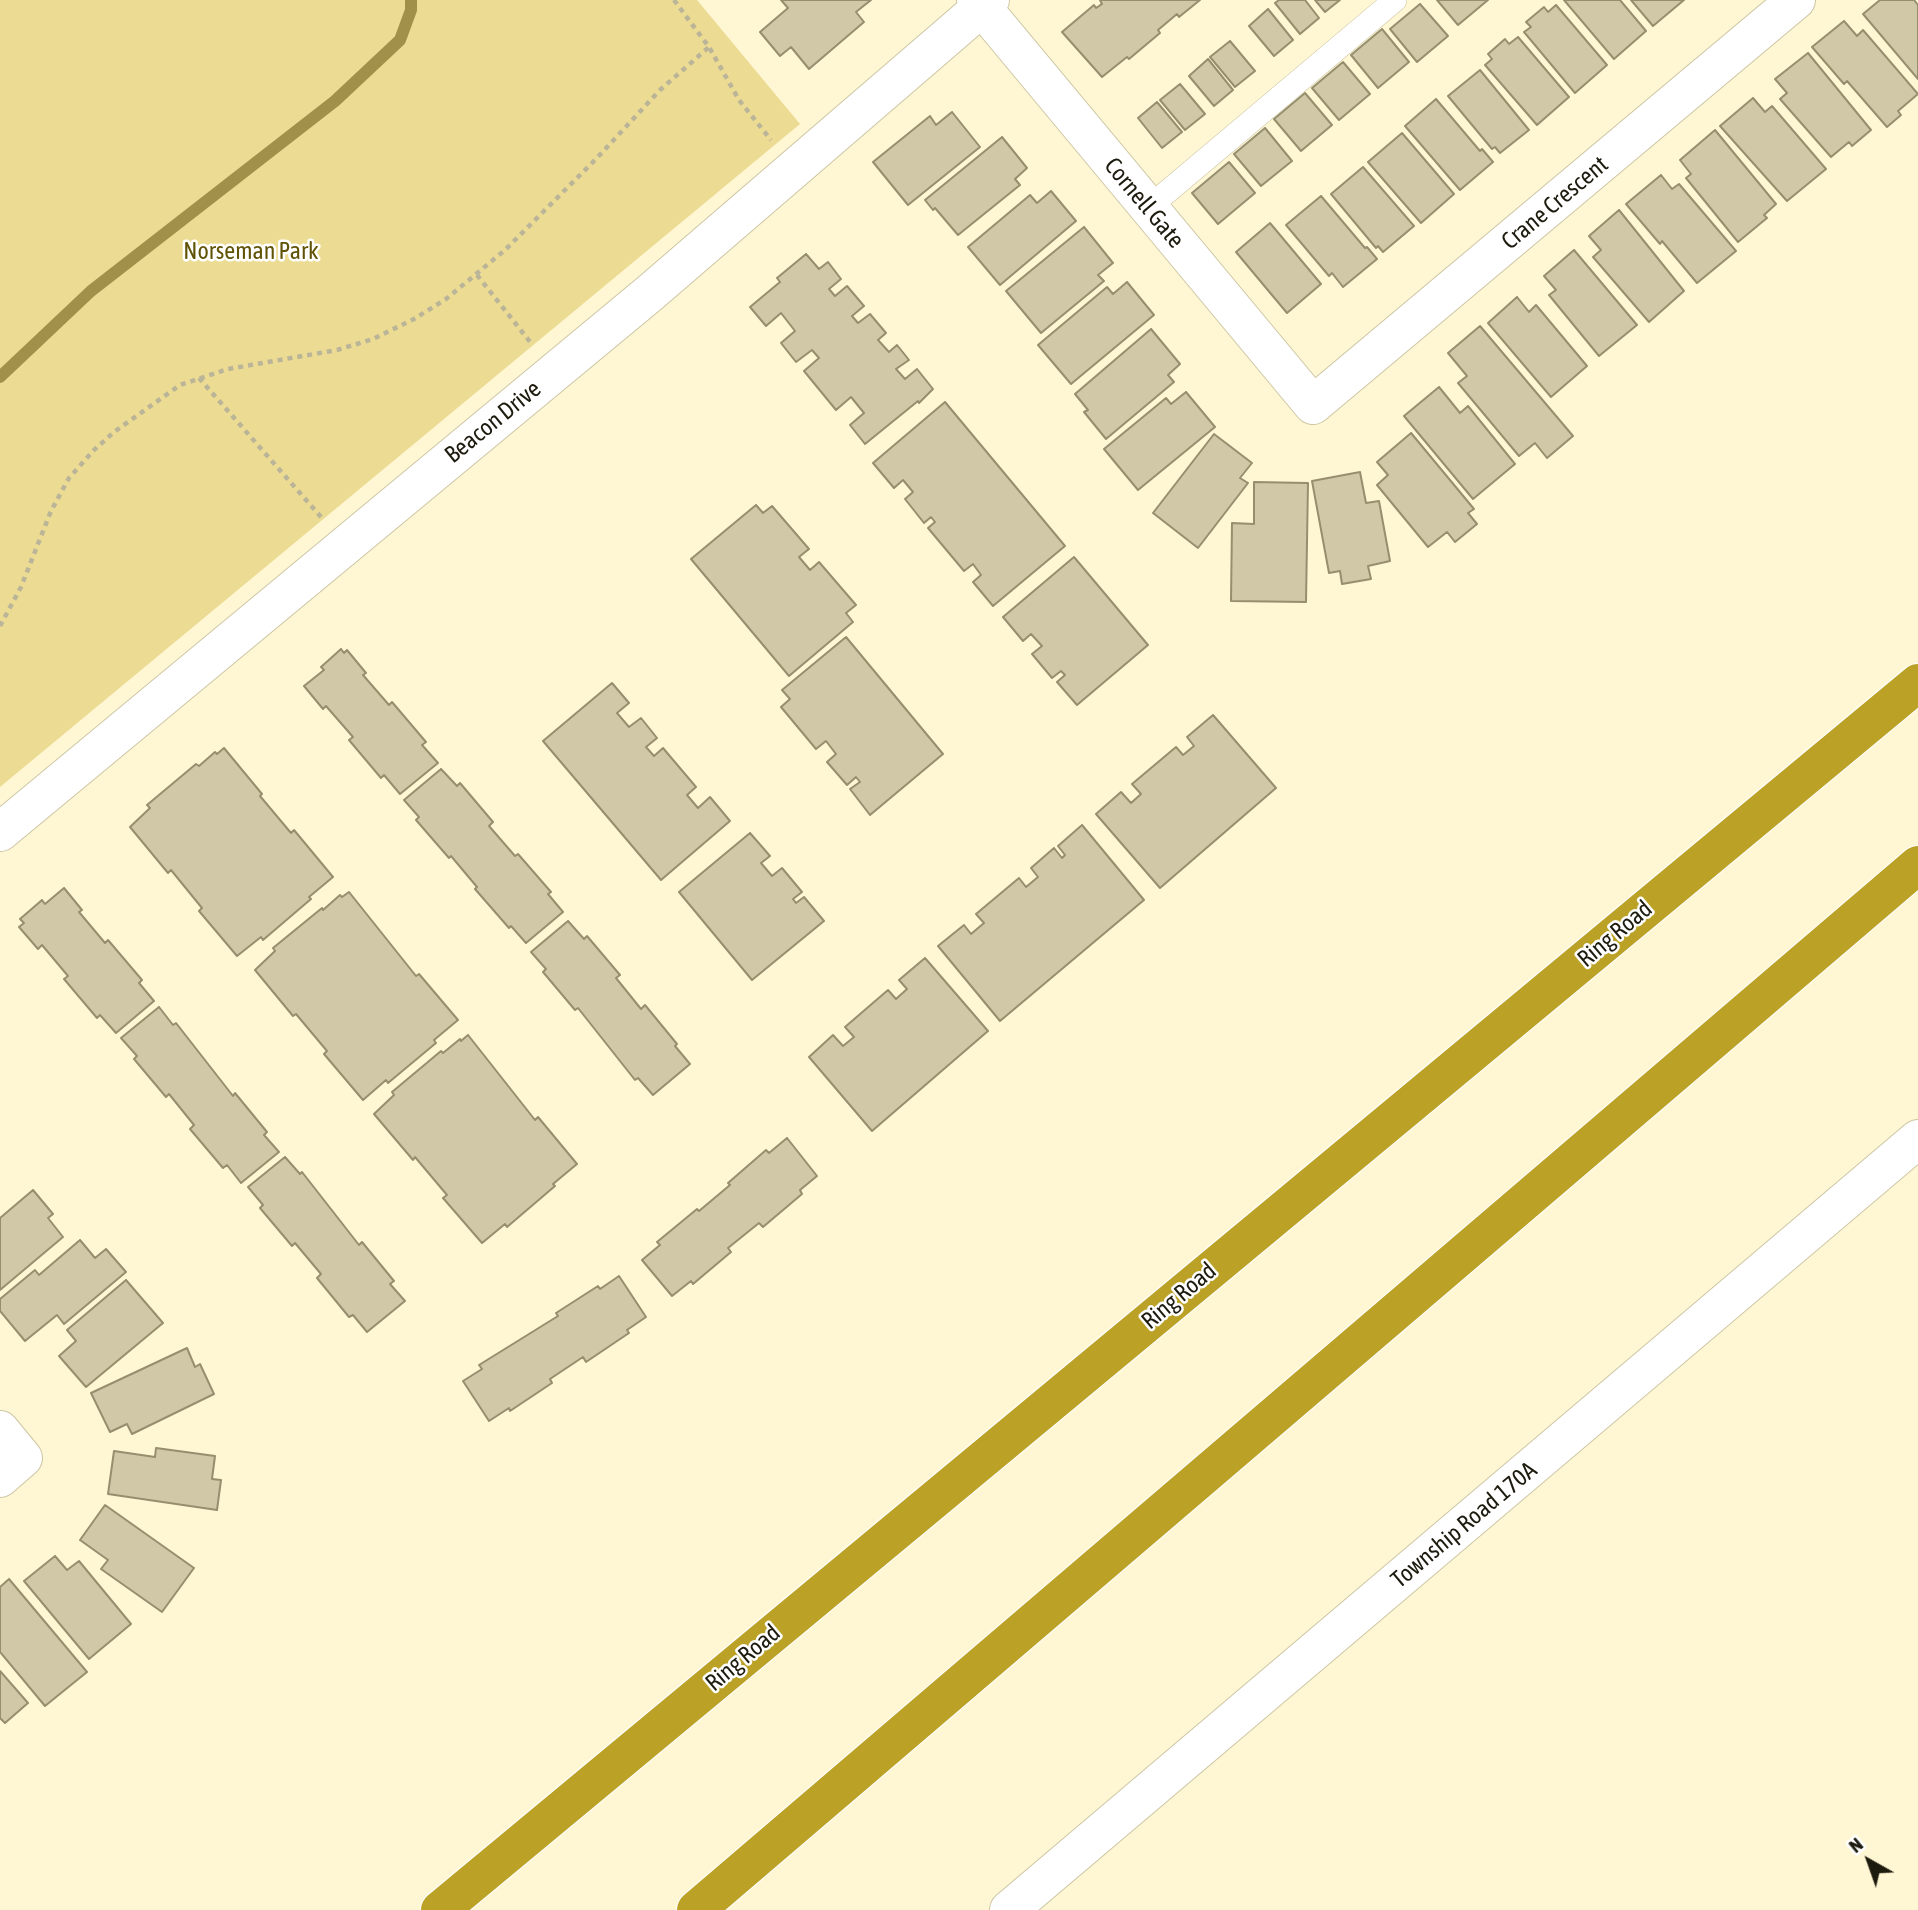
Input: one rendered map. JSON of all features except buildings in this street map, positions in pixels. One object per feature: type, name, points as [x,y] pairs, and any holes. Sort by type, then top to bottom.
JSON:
[{"type":"highway","name":"Ring Road","points":[[440,1910],[1918,683]]},
{"type":"highway","points":[[696,1910],[1918,865]]},
{"type":"street","name":"Crane Crescent","points":[[1313,405],[1796,0]]},
{"type":"street","name":"Cornell Gate","points":[[983,2],[1147,208],[1313,405]]},
{"type":"street","name":"Beacon Drive","points":[[0,832],[650,293],[983,2]]},
{"type":"street","name":"Township Road 170A","points":[[1009,1910],[1918,1139]]},
{"type":"street","points":[[0,1430],[23,1458],[0,1478]]},
{"type":"lane","points":[[1147,208],[1395,0]]},
{"type":"path","points":[[674,0],[709,47],[739,100],[793,169]]},
{"type":"path","points":[[0,626],[21,587],[51,511],[69,478],[114,432],[180,385],[228,369],[337,350],[373,339],[414,319],[477,275],[544,213],[660,90],[709,47]]},
{"type":"path","points":[[477,275],[554,372]]},
{"type":"path","points":[[199,378],[345,544]]},
{"type":"green space","name":"Norseman Park","points":[[0,0],[697,0],[800,124],[0,787]]},
{"type":"waterway","points":[[0,377],[91,291],[335,101],[400,40],[411,10],[411,0]]}]
